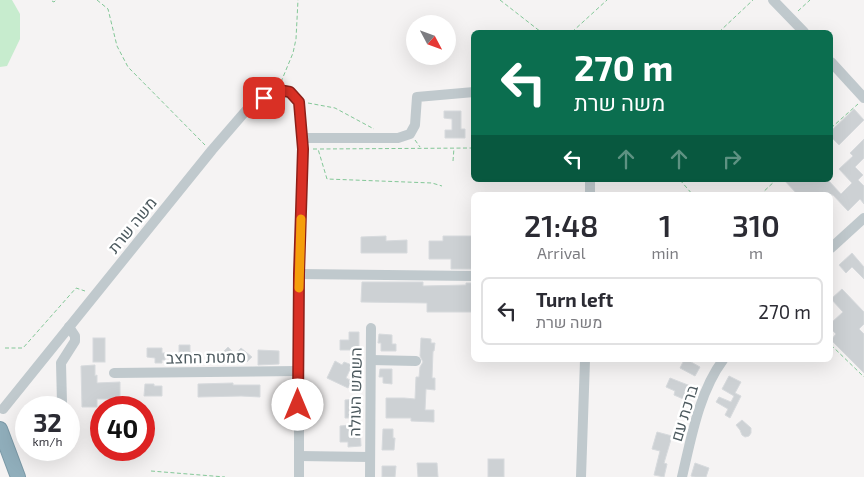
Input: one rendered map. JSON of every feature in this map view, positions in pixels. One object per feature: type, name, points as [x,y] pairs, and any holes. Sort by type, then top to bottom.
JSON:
[{"type":"highway","points":[[0,429],[18,477]]},
{"type":"street","points":[[774,0],[802,30]]},
{"type":"street","points":[[833,64],[864,98]]},
{"type":"street","name":"משה שרת","points":[[3,409],[208,155],[250,106],[279,90]]},
{"type":"street","points":[[279,90],[290,92],[299,102],[303,149],[299,274],[299,477]]},
{"type":"street","points":[[302,138],[398,138],[410,134],[415,125],[417,97],[471,92]]},
{"type":"street","points":[[833,246],[864,218]]},
{"type":"street","points":[[299,274],[471,276]]},
{"type":"street","points":[[62,396],[61,363],[75,341],[75,336],[69,327]]},
{"type":"street","name":"השמש העולה","points":[[370,477],[371,328]]},
{"type":"street","points":[[371,360],[416,362]]},
{"type":"street","points":[[581,477],[585,362]]},
{"type":"street","name":"ברכת עם","points":[[682,477],[704,394],[722,362]]},
{"type":"street","name":"סמטת החצב","points":[[114,373],[298,371]]},
{"type":"street","name":"השמש העולה","points":[[299,456],[370,457]]},
{"type":"path","points":[[52,2],[56,0]]},
{"type":"path","points":[[97,0],[108,9],[117,46],[128,67],[207,147],[208,155]]},
{"type":"path","points":[[279,90],[293,53],[296,39],[298,0]]},
{"type":"path","points":[[500,0],[538,30]]},
{"type":"path","points":[[574,30],[607,0]]},
{"type":"path","points":[[721,30],[753,0]]},
{"type":"path","points":[[791,18],[810,0]]},
{"type":"path","points":[[833,126],[864,98]]},
{"type":"path","points":[[299,102],[335,108],[374,129]]},
{"type":"path","points":[[318,148],[327,179],[432,183],[442,186]]},
{"type":"path","points":[[453,161],[454,148]]},
{"type":"path","points":[[303,149],[471,148]]},
{"type":"path","points":[[682,182],[690,192]]},
{"type":"path","points":[[763,192],[774,182]]},
{"type":"path","points":[[5,348],[23,348],[76,288],[95,294]]},
{"type":"path","points":[[833,347],[864,377]]},
{"type":"path","points":[[151,471],[225,477]]},
{"type":"green space","points":[[0,0],[12,0],[20,14],[20,39],[7,66],[0,67]]},
{"type":"building","points":[[854,109],[864,120],[839,145],[833,139],[833,129]]},
{"type":"building","points":[[444,111],[461,111],[461,129],[465,129],[465,138],[445,138],[445,130],[452,130],[452,119],[444,118]]},
{"type":"building","points":[[864,139],[864,158],[855,167],[863,175],[858,180],[864,186],[864,204],[860,199],[848,211],[833,195],[833,192],[795,192],[786,182],[830,182],[841,194],[852,183],[839,169],[853,156],[850,153]]},
{"type":"building","points":[[386,236],[386,241],[407,240],[407,253],[361,253],[361,237]]},
{"type":"building","points":[[443,236],[471,236],[471,269],[451,269],[451,259],[429,259],[429,241],[443,241]]},
{"type":"building","points":[[852,253],[864,267],[864,279],[852,267],[846,273],[839,265]]},
{"type":"building","points":[[362,282],[423,282],[423,286],[466,285],[466,283],[471,283],[471,312],[427,312],[427,303],[361,302]]},
{"type":"building","points":[[842,289],[864,312],[864,324],[859,329],[864,334],[864,373],[833,342],[833,338],[836,334],[833,331],[833,321],[843,312],[833,301],[833,297]]},
{"type":"building","points":[[349,332],[359,332],[359,350],[340,350],[340,340],[349,340]]},
{"type":"building","points":[[379,334],[392,335],[392,344],[396,344],[396,351],[381,351],[381,343],[378,343]]},
{"type":"building","points":[[93,338],[105,338],[105,362],[93,362]]},
{"type":"building","points":[[421,338],[431,339],[431,343],[435,343],[432,378],[435,378],[435,390],[426,389],[425,410],[434,410],[434,422],[411,421],[411,418],[386,418],[386,398],[415,399],[416,377],[419,377],[420,367],[423,362],[420,356]]},
{"type":"building","points":[[179,345],[190,345],[190,352],[196,356],[189,364],[179,356]]},
{"type":"building","points":[[228,347],[235,354],[241,348],[252,357],[247,362],[243,358],[238,364],[234,360],[230,364],[222,353]]},
{"type":"building","points":[[147,348],[162,348],[162,353],[165,353],[165,360],[162,360],[162,363],[155,363],[155,358],[147,357]]},
{"type":"building","points":[[258,350],[279,351],[279,364],[258,365]]},
{"type":"building","points":[[335,361],[342,365],[344,362],[352,365],[346,378],[352,381],[348,388],[327,378]]},
{"type":"building","points":[[683,362],[691,362],[700,367],[695,376],[680,368]]},
{"type":"building","points":[[95,365],[97,383],[120,382],[120,396],[90,396],[90,407],[82,407],[81,366]]},
{"type":"building","points":[[380,369],[392,369],[392,384],[383,383],[383,377],[379,377]]},
{"type":"building","points":[[729,376],[741,382],[735,393],[741,396],[730,418],[725,415],[728,409],[716,402],[719,397],[731,402],[734,396],[722,389]]},
{"type":"building","points":[[670,378],[693,387],[688,401],[674,395],[675,391],[666,387]]},
{"type":"building","points":[[233,383],[233,385],[260,385],[260,397],[198,397],[198,384]]},
{"type":"building","points":[[145,384],[162,386],[162,396],[144,396]]},
{"type":"building","points":[[358,399],[358,418],[345,418],[345,400]]},
{"type":"building","points":[[742,420],[751,428],[749,436],[745,437],[742,435],[736,425]]},
{"type":"building","points":[[350,425],[350,428],[360,428],[361,446],[348,447],[348,442],[340,442],[340,426]]},
{"type":"building","points":[[383,429],[393,429],[393,438],[395,438],[394,450],[382,450]]},
{"type":"building","points":[[657,432],[672,436],[664,463],[667,464],[664,477],[654,475],[660,451],[652,449]]},
{"type":"building","points":[[488,459],[504,459],[504,477],[488,477]]},
{"type":"building","points":[[417,463],[437,463],[438,477],[418,477]]},
{"type":"building","points":[[695,463],[709,468],[706,477],[691,476]]},
{"type":"building","points":[[382,466],[396,466],[395,477],[382,477]]},
{"type":"slow traffic","points":[[299,288],[301,219]]},
{"type":"route","points":[[264,98],[279,90],[290,92],[299,102],[303,149],[299,274],[298,405]]}]
